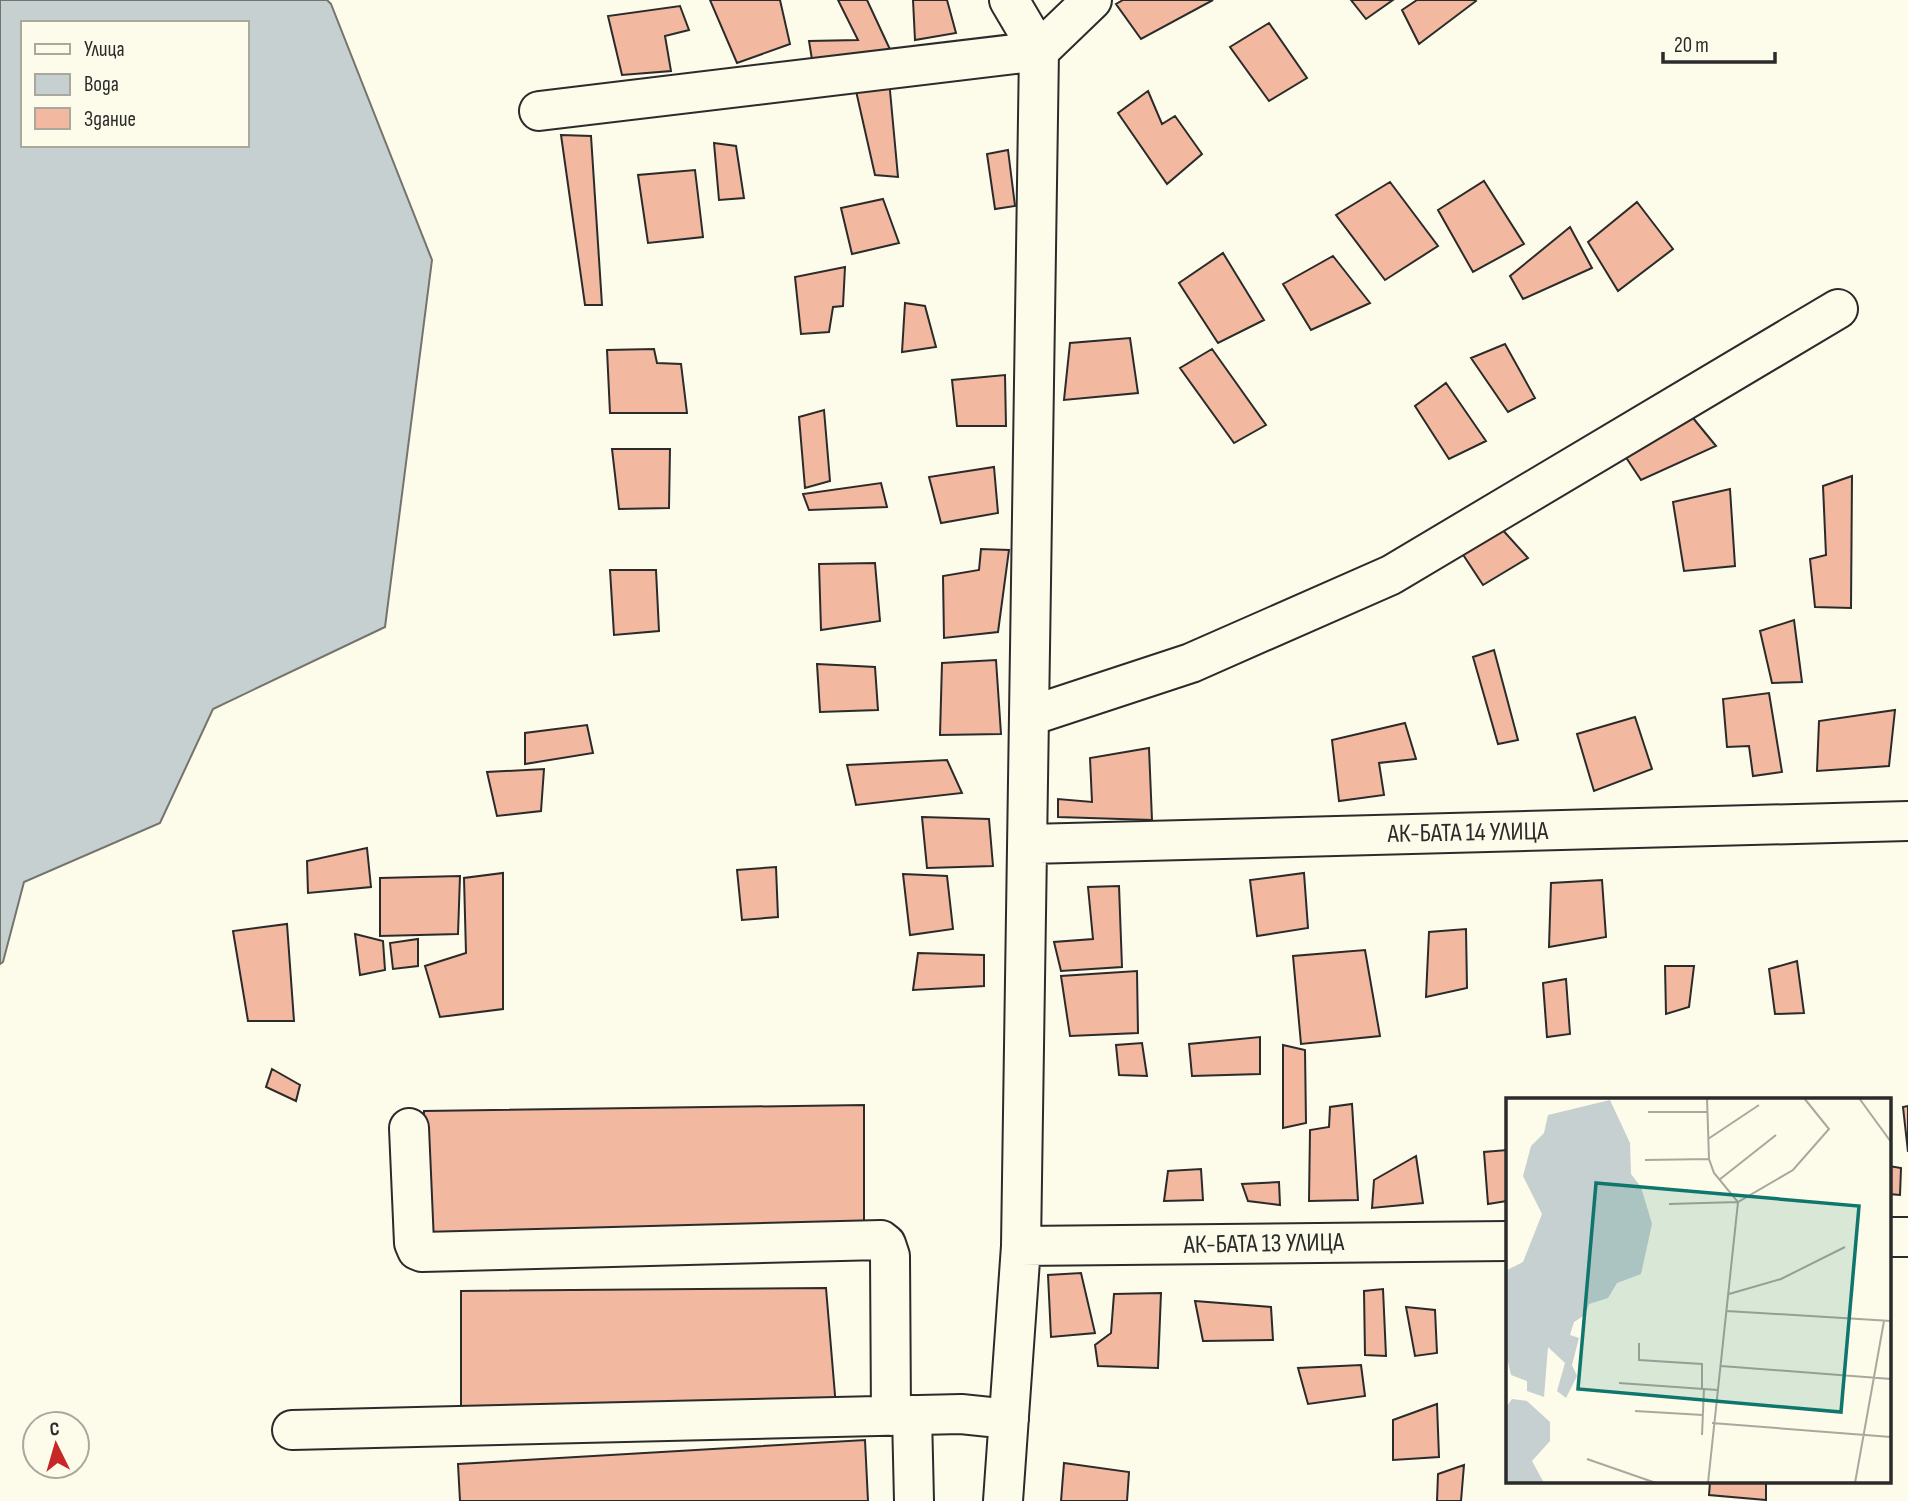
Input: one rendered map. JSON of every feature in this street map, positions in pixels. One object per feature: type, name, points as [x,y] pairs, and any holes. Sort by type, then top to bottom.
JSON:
[{"type":"street","points":[[1003,1501],[1021,1246],[1039,51],[1009,0]]},
{"type":"street","points":[[539,111],[1039,51],[1092,0]]},
{"type":"street","points":[[1030,716],[1191,663],[1391,575],[1838,309]]},
{"type":"street","name":"АК-БАТА 14 УЛИЦА","points":[[1029,844],[1908,821]]},
{"type":"street","points":[[408,1128],[414,1243],[417,1250],[422,1252],[881,1240],[886,1244],[890,1256],[902,1416],[914,1501]]},
{"type":"street","points":[[1890,1237],[1908,1237]]},
{"type":"street","name":"АК-БАТА 13 УЛИЦА","points":[[1021,1246],[1506,1241]]},
{"type":"street","points":[[292,1430],[961,1414],[1009,1419]]},
{"type":"water","points":[[0,0],[327,0],[331,4],[432,260],[385,627],[213,709],[160,823],[24,882],[3,962],[0,964]]},
{"type":"building","points":[[710,0],[780,0],[790,44],[737,63]]},
{"type":"building","points":[[838,0],[867,0],[894,58],[813,66],[809,41],[858,40]]},
{"type":"building","points":[[913,0],[947,0],[956,33],[915,40]]},
{"type":"building","points":[[1123,0],[1213,0],[1141,39],[1116,4]]},
{"type":"building","points":[[1351,0],[1393,0],[1366,19]]},
{"type":"building","points":[[1417,0],[1476,1],[1419,44],[1402,10]]},
{"type":"building","points":[[680,6],[689,30],[665,36],[671,71],[622,75],[608,16]]},
{"type":"building","points":[[1269,23],[1307,78],[1269,101],[1230,47]]},
{"type":"building","points":[[889,80],[898,177],[875,175],[856,91]]},
{"type":"building","points":[[1148,91],[1162,124],[1175,116],[1202,154],[1167,184],[1118,113]]},
{"type":"building","points":[[561,135],[591,136],[602,305],[585,305]]},
{"type":"building","points":[[714,143],[736,146],[744,198],[719,200]]},
{"type":"building","points":[[1008,150],[1015,206],[995,209],[987,154]]},
{"type":"building","points":[[695,170],[703,237],[648,243],[638,175]]},
{"type":"building","points":[[1484,181],[1524,244],[1473,272],[1438,210]]},
{"type":"building","points":[[1390,182],[1438,246],[1385,280],[1336,215]]},
{"type":"building","points":[[883,199],[899,243],[852,254],[841,208]]},
{"type":"building","points":[[1637,202],[1673,249],[1618,291],[1588,242]]},
{"type":"building","points":[[1570,227],[1592,268],[1523,299],[1510,276]]},
{"type":"building","points":[[1223,253],[1264,320],[1218,343],[1179,283]]},
{"type":"building","points":[[1333,256],[1370,303],[1311,330],[1283,284]]},
{"type":"building","points":[[845,267],[843,306],[833,307],[829,332],[801,334],[795,277]]},
{"type":"building","points":[[905,303],[925,306],[936,347],[902,352]]},
{"type":"building","points":[[1130,338],[1138,393],[1064,400],[1070,343]]},
{"type":"building","points":[[1505,344],[1535,398],[1508,412],[1471,358]]},
{"type":"building","points":[[654,349],[657,363],[681,364],[687,413],[610,413],[607,350]]},
{"type":"building","points":[[1212,349],[1266,425],[1234,443],[1180,368]]},
{"type":"building","points":[[1005,375],[1006,426],[957,426],[952,380]]},
{"type":"building","points":[[1446,383],[1486,441],[1449,459],[1415,406]]},
{"type":"building","points":[[824,410],[830,481],[805,488],[799,417]]},
{"type":"building","points":[[1693,418],[1716,446],[1641,480],[1623,453]]},
{"type":"building","points":[[612,449],[670,449],[669,508],[619,509]]},
{"type":"building","points":[[994,467],[998,513],[941,523],[929,477]]},
{"type":"building","points":[[1852,476],[1851,608],[1815,607],[1810,559],[1826,555],[1823,486]]},
{"type":"building","points":[[881,483],[887,507],[809,510],[803,494]]},
{"type":"building","points":[[1730,489],[1735,566],[1684,571],[1673,502]]},
{"type":"building","points":[[1500,527],[1528,558],[1483,585],[1460,550]]},
{"type":"building","points":[[981,549],[1009,550],[998,632],[944,638],[943,576],[979,570]]},
{"type":"building","points":[[875,563],[880,621],[821,630],[819,564]]},
{"type":"building","points":[[610,570],[656,570],[659,631],[614,635]]},
{"type":"building","points":[[1794,620],[1802,682],[1772,683],[1760,631]]},
{"type":"building","points":[[1494,650],[1518,740],[1498,744],[1473,657]]},
{"type":"building","points":[[996,660],[1001,734],[940,735],[942,663]]},
{"type":"building","points":[[817,664],[875,667],[878,710],[820,712]]},
{"type":"building","points":[[1769,693],[1782,772],[1753,776],[1749,746],[1727,747],[1723,699]]},
{"type":"building","points":[[1895,710],[1889,766],[1817,771],[1819,721]]},
{"type":"building","points":[[1635,717],[1652,769],[1594,791],[1577,734]]},
{"type":"building","points":[[1405,723],[1416,759],[1379,763],[1384,795],[1339,801],[1332,740]]},
{"type":"building","points":[[587,725],[593,753],[525,764],[525,733]]},
{"type":"building","points":[[1149,748],[1152,820],[1058,817],[1058,799],[1092,802],[1090,758]]},
{"type":"building","points":[[947,760],[962,793],[856,805],[847,765]]},
{"type":"building","points":[[544,769],[541,811],[497,816],[487,772]]},
{"type":"building","points":[[922,817],[989,819],[993,866],[927,868]]},
{"type":"building","points":[[367,848],[371,887],[308,893],[307,861]]},
{"type":"building","points":[[776,867],[778,917],[742,920],[737,870]]},
{"type":"building","points":[[503,873],[503,1009],[440,1017],[425,966],[466,953],[464,878]]},
{"type":"building","points":[[1304,873],[1308,928],[1257,936],[1250,880]]},
{"type":"building","points":[[903,874],[947,876],[953,929],[910,935]]},
{"type":"building","points":[[460,876],[458,934],[380,936],[380,878]]},
{"type":"building","points":[[1602,880],[1606,937],[1549,947],[1551,883]]},
{"type":"building","points":[[1119,886],[1122,967],[1061,971],[1054,942],[1093,939],[1088,887]]},
{"type":"building","points":[[287,924],[294,1021],[248,1021],[233,931]]},
{"type":"building","points":[[1466,929],[1467,988],[1426,997],[1429,932]]},
{"type":"building","points":[[355,934],[383,941],[385,970],[360,975]]},
{"type":"building","points":[[418,939],[418,966],[393,969],[390,943]]},
{"type":"building","points":[[1365,950],[1380,1036],[1301,1044],[1293,956]]},
{"type":"building","points":[[918,953],[984,955],[984,986],[913,990]]},
{"type":"building","points":[[1797,961],[1804,1013],[1775,1014],[1769,969]]},
{"type":"building","points":[[1665,966],[1694,966],[1689,1007],[1666,1014]]},
{"type":"building","points":[[1137,971],[1138,1033],[1070,1036],[1061,976]]},
{"type":"building","points":[[1566,979],[1570,1034],[1547,1037],[1543,983]]},
{"type":"building","points":[[1260,1037],[1260,1074],[1192,1076],[1189,1044]]},
{"type":"building","points":[[1142,1043],[1147,1076],[1119,1075],[1116,1045]]},
{"type":"building","points":[[1283,1045],[1305,1050],[1306,1123],[1283,1128]]},
{"type":"building","points":[[272,1069],[300,1085],[296,1101],[266,1087]]},
{"type":"building","points":[[1352,1104],[1358,1200],[1309,1201],[1310,1130],[1329,1127],[1330,1107]]},
{"type":"building","points":[[864,1105],[864,1227],[420,1233],[424,1111]]},
{"type":"building","points":[[1908,1106],[1908,1152],[1903,1107]]},
{"type":"building","points":[[1506,1150],[1506,1201],[1488,1204],[1484,1152]]},
{"type":"building","points":[[1416,1156],[1423,1203],[1372,1208],[1374,1180]]},
{"type":"building","points":[[1890,1166],[1901,1168],[1900,1195],[1890,1194]]},
{"type":"building","points":[[1201,1169],[1203,1200],[1164,1201],[1168,1171]]},
{"type":"building","points":[[1279,1182],[1280,1205],[1248,1201],[1242,1184]]},
{"type":"building","points":[[1081,1273],[1095,1333],[1051,1337],[1048,1275]]},
{"type":"building","points":[[826,1288],[836,1407],[461,1408],[461,1291]]},
{"type":"building","points":[[1383,1289],[1386,1356],[1365,1355],[1364,1291]]},
{"type":"building","points":[[1161,1293],[1158,1368],[1098,1366],[1095,1345],[1111,1333],[1114,1294]]},
{"type":"building","points":[[1195,1301],[1271,1307],[1273,1340],[1203,1341]]},
{"type":"building","points":[[1406,1307],[1435,1310],[1437,1353],[1415,1356]]},
{"type":"building","points":[[1361,1365],[1365,1396],[1308,1404],[1298,1368]]},
{"type":"building","points":[[1437,1404],[1439,1457],[1393,1460],[1393,1420]]},
{"type":"building","points":[[865,1440],[868,1501],[460,1501],[458,1464]]},
{"type":"building","points":[[1064,1463],[1129,1472],[1127,1501],[1061,1501]]},
{"type":"building","points":[[1464,1465],[1461,1501],[1437,1501],[1438,1474]]},
{"type":"building","points":[[1710,1484],[1766,1484],[1766,1500],[1709,1495]]}]
